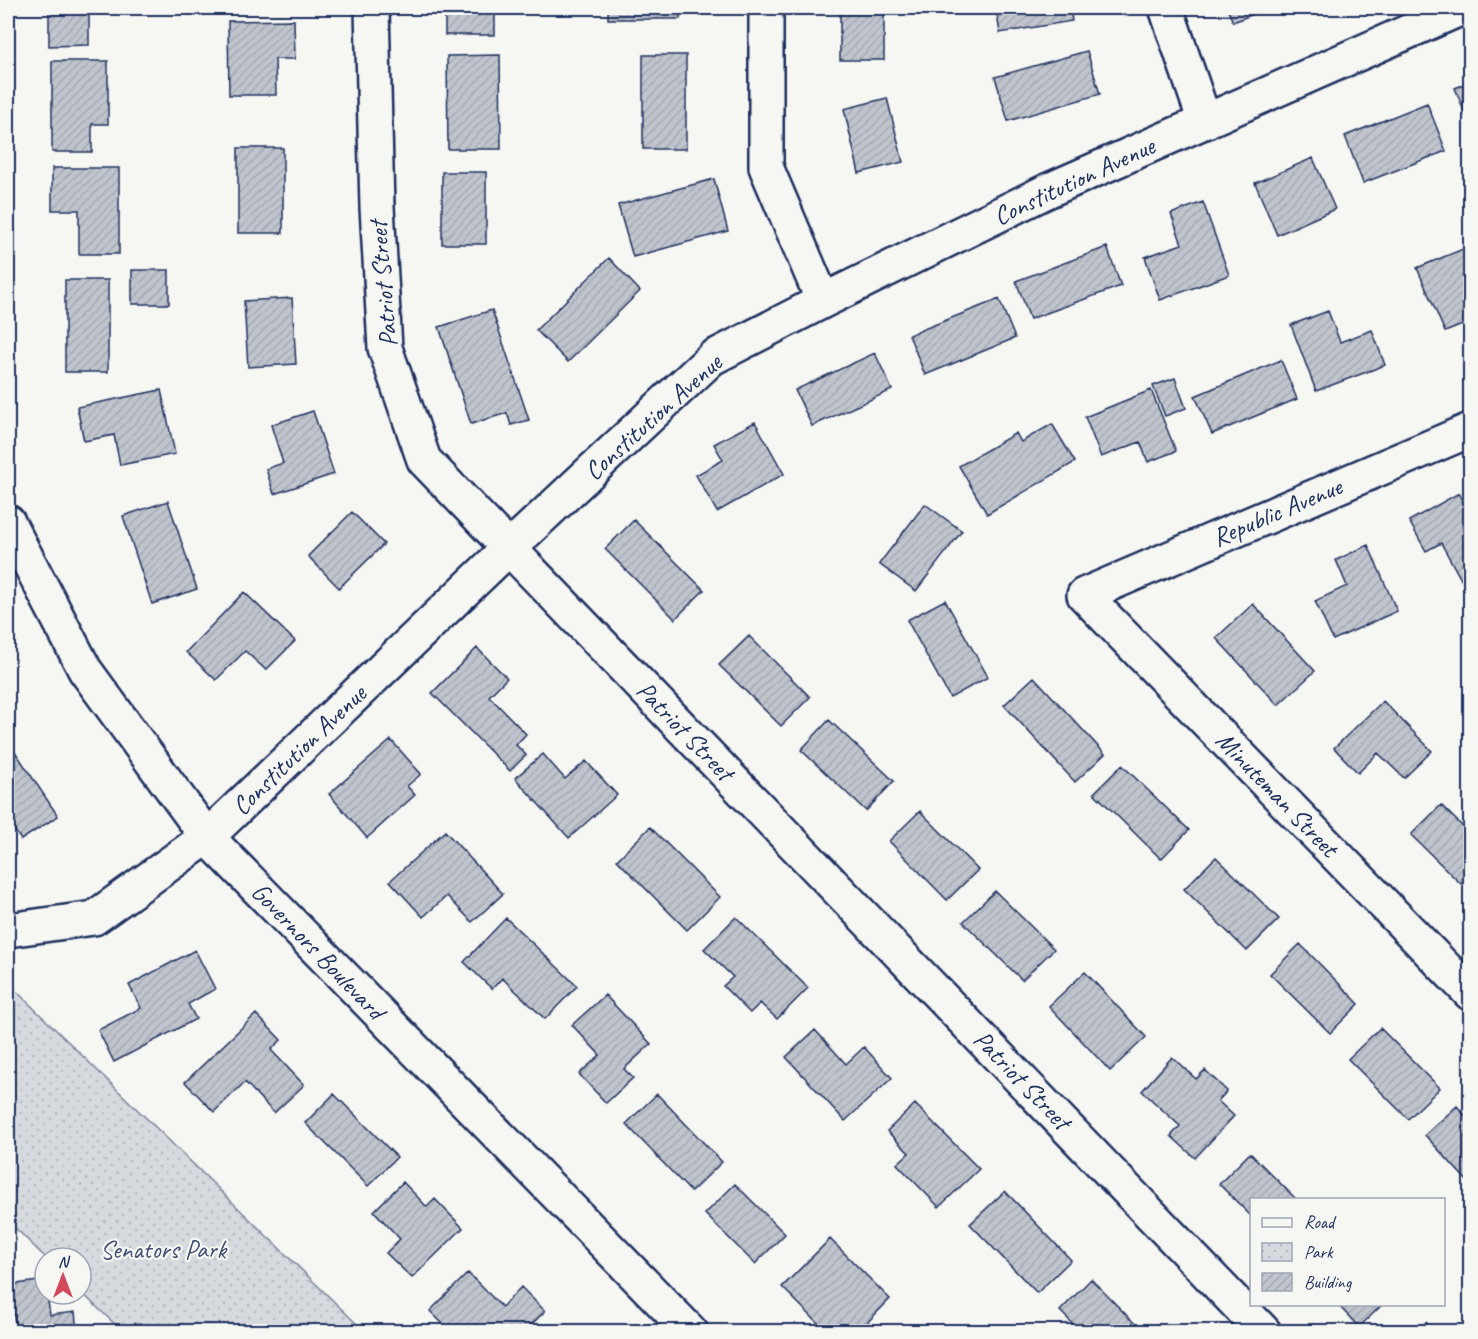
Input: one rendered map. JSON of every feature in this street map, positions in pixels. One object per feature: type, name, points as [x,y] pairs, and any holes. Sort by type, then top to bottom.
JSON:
[{"type":"street","name":"Patriot Street","points":[[372,8],[377,207],[385,348],[424,460],[1264,1332]]},
{"type":"street","points":[[766,8],[766,167],[823,301]]},
{"type":"street","points":[[1166,8],[1205,122]]},
{"type":"street","name":"Constitution Avenue","points":[[8,930],[94,918],[207,837],[509,548],[712,358],[1047,191],[1462,8]]},
{"type":"street","name":"Republic Avenue","points":[[1084,595],[1470,430]]},
{"type":"street","name":"Governors Boulevard","points":[[8,522],[85,670],[207,837],[691,1332]]},
{"type":"street","name":"Minuteman Street","points":[[1084,595],[1470,993]]},
{"type":"green space","name":"Senators Park","points":[[11,986],[364,1331],[122,1331],[93,1303],[93,1246],[34,1246],[8,1221],[8,989]]},
{"type":"building","points":[[49,8],[89,8],[89,45],[49,46]]},
{"type":"building","points":[[445,8],[495,8],[495,35],[445,35]]},
{"type":"building","points":[[608,8],[680,8],[680,19],[608,19]]},
{"type":"building","points":[[840,8],[884,8],[884,60],[840,60]]},
{"type":"building","points":[[996,8],[1070,8],[1072,21],[1000,33]]},
{"type":"building","points":[[1227,8],[1269,8],[1233,22]]},
{"type":"building","points":[[294,20],[295,59],[275,59],[276,95],[229,95],[228,21]]},
{"type":"building","points":[[1087,51],[1100,94],[1008,121],[995,77]]},
{"type":"building","points":[[500,55],[501,149],[448,149],[447,56]]},
{"type":"building","points":[[643,55],[686,55],[686,149],[643,149]]},
{"type":"building","points":[[52,61],[108,61],[108,124],[92,124],[92,152],[52,152]]},
{"type":"building","points":[[1470,82],[1470,126],[1455,88]]},
{"type":"building","points":[[887,98],[903,162],[859,173],[844,109]]},
{"type":"building","points":[[1427,103],[1446,151],[1363,183],[1345,136]]},
{"type":"building","points":[[238,148],[283,148],[283,233],[238,233]]},
{"type":"building","points":[[1313,158],[1335,209],[1277,235],[1255,183]]},
{"type":"building","points":[[52,168],[119,168],[119,254],[79,254],[79,210],[52,210]]},
{"type":"building","points":[[442,172],[486,172],[486,244],[442,244]]},
{"type":"building","points":[[714,179],[728,231],[633,257],[618,205]]},
{"type":"building","points":[[1203,202],[1229,275],[1160,300],[1145,257],[1182,244],[1171,214]]},
{"type":"building","points":[[1470,246],[1470,322],[1445,332],[1417,268]]},
{"type":"building","points":[[1107,247],[1121,286],[1030,319],[1016,281]]},
{"type":"building","points":[[609,258],[640,291],[568,362],[536,330]]},
{"type":"building","points":[[132,270],[169,270],[169,304],[132,304]]},
{"type":"building","points":[[65,280],[108,280],[108,372],[65,372]]},
{"type":"building","points":[[292,298],[296,364],[248,367],[244,301]]},
{"type":"building","points":[[999,299],[1015,338],[925,375],[909,335]]},
{"type":"building","points":[[492,310],[529,420],[511,425],[507,413],[471,424],[439,327]]},
{"type":"building","points":[[1328,311],[1340,342],[1372,330],[1385,365],[1316,391],[1291,325]]},
{"type":"building","points":[[875,353],[892,390],[812,426],[795,390]]},
{"type":"building","points":[[1281,360],[1297,399],[1212,434],[1195,396]]},
{"type":"building","points":[[1175,378],[1186,408],[1165,416],[1153,386]]},
{"type":"building","points":[[161,390],[175,454],[120,465],[114,435],[84,441],[77,407]]},
{"type":"building","points":[[1151,390],[1176,451],[1148,462],[1140,442],[1101,457],[1085,417]]},
{"type":"building","points":[[313,411],[334,474],[274,494],[266,469],[283,463],[271,425]]},
{"type":"building","points":[[755,422],[784,474],[717,512],[696,475],[723,460],[714,444]]},
{"type":"building","points":[[1052,424],[1075,462],[987,514],[959,466],[1016,433],[1021,442]]},
{"type":"building","points":[[1459,493],[1470,514],[1470,591],[1468,592],[1441,543],[1426,551],[1409,521]]},
{"type":"building","points":[[168,501],[197,589],[152,604],[123,516]]},
{"type":"building","points":[[925,504],[962,531],[916,591],[879,564]]},
{"type":"building","points":[[352,512],[384,544],[339,588],[308,556]]},
{"type":"building","points":[[634,520],[704,590],[675,619],[605,549]]},
{"type":"building","points":[[1368,545],[1397,611],[1333,640],[1315,601],[1347,586],[1336,560]]},
{"type":"building","points":[[244,592],[295,641],[266,670],[245,651],[216,680],[186,652]]},
{"type":"building","points":[[945,600],[988,677],[950,698],[907,620]]},
{"type":"building","points":[[1253,604],[1315,671],[1278,705],[1216,638]]},
{"type":"building","points":[[749,636],[810,697],[781,726],[719,665]]},
{"type":"building","points":[[477,648],[507,678],[489,696],[526,734],[516,745],[526,755],[510,771],[432,693]]},
{"type":"building","points":[[1034,677],[1105,754],[1075,782],[1004,705]]},
{"type":"building","points":[[1383,701],[1432,751],[1404,778],[1378,753],[1358,773],[1334,748]]},
{"type":"building","points":[[829,720],[894,781],[866,811],[801,750]]},
{"type":"building","points":[[391,740],[421,774],[407,786],[415,795],[367,838],[329,794]]},
{"type":"building","points":[[16,753],[58,816],[21,840],[8,820],[8,759]]},
{"type":"building","points":[[543,754],[565,779],[586,761],[617,795],[569,838],[515,778]]},
{"type":"building","points":[[1122,765],[1189,830],[1161,859],[1094,793]]},
{"type":"building","points":[[1441,805],[1470,834],[1470,874],[1461,884],[1411,835]]},
{"type":"building","points":[[920,811],[978,870],[947,900],[889,841]]},
{"type":"building","points":[[650,827],[720,897],[687,930],[617,860]]},
{"type":"building","points":[[445,831],[503,894],[472,922],[447,896],[423,917],[390,881]]},
{"type":"building","points":[[1216,857],[1279,919],[1247,951],[1184,889]]},
{"type":"building","points":[[995,891],[1054,949],[1022,980],[963,922]]},
{"type":"building","points":[[736,917],[808,988],[777,1019],[760,1003],[750,1013],[723,986],[733,977],[704,949]]},
{"type":"building","points":[[506,918],[577,986],[545,1019],[502,978],[492,989],[464,962]]},
{"type":"building","points":[[1300,944],[1359,1004],[1330,1033],[1270,974]]},
{"type":"building","points":[[195,950],[215,989],[188,1004],[196,1019],[114,1062],[98,1030],[141,1008],[129,985]]},
{"type":"building","points":[[1085,972],[1146,1037],[1110,1071],[1049,1006]]},
{"type":"building","points":[[605,995],[651,1044],[624,1069],[633,1078],[606,1103],[579,1074],[600,1055],[572,1025]]},
{"type":"building","points":[[256,1014],[281,1040],[271,1050],[304,1085],[274,1113],[245,1082],[214,1112],[185,1082]]},
{"type":"building","points":[[1380,1028],[1440,1088],[1408,1119],[1348,1059]]},
{"type":"building","points":[[815,1030],[846,1064],[864,1047],[892,1078],[845,1121],[786,1057]]},
{"type":"building","points":[[1172,1057],[1196,1079],[1205,1070],[1227,1091],[1218,1101],[1234,1116],[1195,1158],[1171,1136],[1180,1126],[1142,1091]]},
{"type":"building","points":[[334,1094],[397,1157],[368,1186],[305,1123]]},
{"type":"building","points":[[657,1094],[722,1162],[691,1192],[626,1124]]},
{"type":"building","points":[[915,1104],[979,1169],[939,1207],[897,1164],[909,1153],[887,1131]]},
{"type":"building","points":[[1457,1106],[1470,1121],[1470,1184],[1425,1135]]},
{"type":"building","points":[[1250,1153],[1295,1198],[1250,1198],[1250,1215],[1219,1184]]},
{"type":"building","points":[[403,1182],[427,1207],[435,1199],[463,1228],[412,1278],[386,1253],[400,1239],[374,1211]]},
{"type":"building","points":[[735,1184],[785,1234],[755,1264],[705,1214]]},
{"type":"building","points":[[1005,1191],[1071,1260],[1037,1293],[970,1224]]},
{"type":"building","points":[[830,1239],[890,1299],[858,1332],[827,1332],[782,1287]]},
{"type":"building","points":[[468,1273],[502,1307],[521,1287],[545,1311],[524,1332],[451,1332],[430,1311]]},
{"type":"building","points":[[1091,1279],[1143,1332],[1081,1332],[1060,1311]]},
{"type":"building","points":[[33,1282],[33,1306],[49,1306],[50,1315],[75,1312],[77,1332],[16,1332],[10,1285]]},
{"type":"building","points":[[1339,1306],[1381,1306],[1359,1327]]},
{"type":"building","points":[[1426,1322],[1433,1332],[1414,1332]]}]
